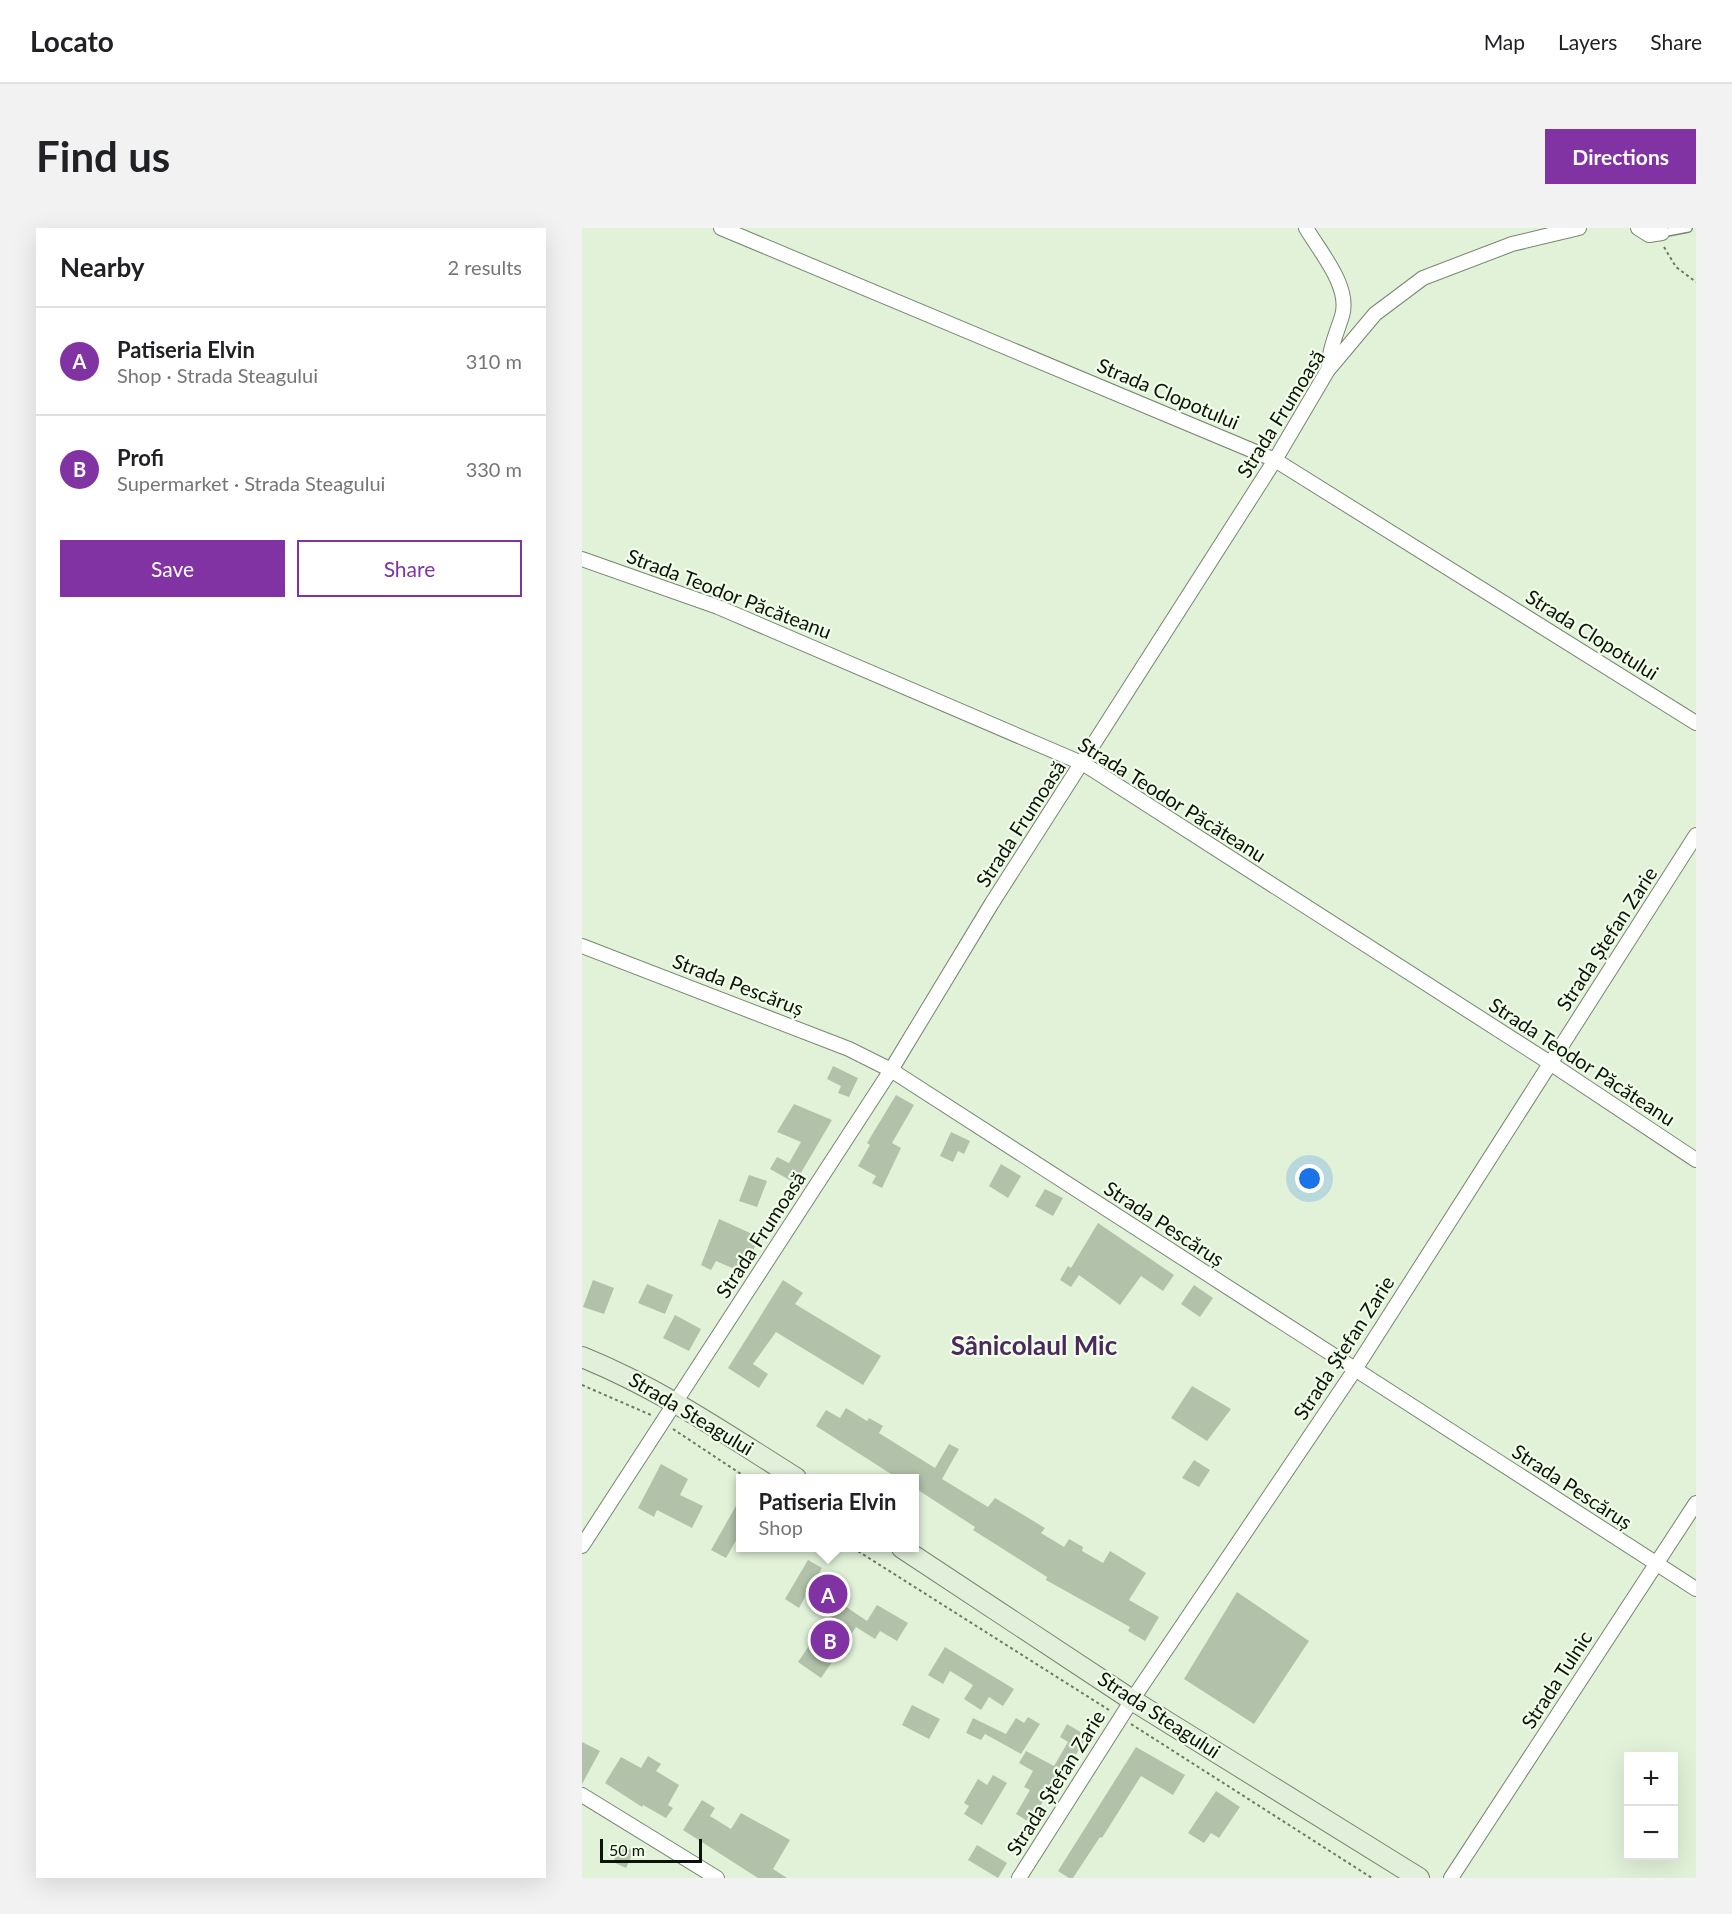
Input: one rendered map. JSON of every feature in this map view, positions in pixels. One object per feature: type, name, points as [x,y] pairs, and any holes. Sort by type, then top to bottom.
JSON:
[{"type":"main road","name":"Strada Steagului","points":[[582,1357],[613,1369],[677,1403],[788,1474]]},
{"type":"main road","name":"Strada Steagului","points":[[908,1552],[1132,1700],[1419,1878]]},
{"type":"street","name":"Strada Clopotului","points":[[721,228],[1275,460],[1696,723]]},
{"type":"street","points":[[1306,228],[1343,295],[1342,315],[1329,352],[1328,370]]},
{"type":"street","name":"Strada Frumoasă","points":[[582,1546],[677,1403],[891,1070],[992,903],[1084,764],[1275,460],[1328,370],[1375,314],[1423,278],[1512,244],[1579,228]]},
{"type":"street","points":[[1638,228],[1649,235],[1662,233]]},
{"type":"street","name":"Strada Teodor Păcăteanu","points":[[582,559],[718,607],[1084,764],[1696,1160]]},
{"type":"street","name":"Strada Ștefan Zarie","points":[[1019,1878],[1132,1700],[1354,1371],[1696,835]]},
{"type":"street","name":"Strada Pescăruș","points":[[582,946],[849,1049],[891,1070],[1354,1371],[1696,1589]]},
{"type":"street","name":"Strada Tulnic","points":[[1451,1878],[1696,1503]]},
{"type":"street","points":[[582,1795],[717,1878]]},
{"type":"lane","points":[[1662,233],[1688,228]]},
{"type":"path","points":[[1662,233],[1667,254],[1676,267],[1696,282]]},
{"type":"building","points":[[833,1066],[858,1078],[849,1097],[838,1093],[841,1086],[827,1079]]},
{"type":"building","points":[[896,1095],[914,1105],[892,1143],[901,1148],[882,1188],[872,1183],[876,1176],[858,1166],[870,1145],[867,1143]]},
{"type":"building","points":[[794,1104],[832,1120],[795,1183],[770,1169],[777,1157],[789,1163],[801,1142],[777,1132]]},
{"type":"building","points":[[951,1132],[970,1141],[964,1154],[958,1151],[953,1162],[940,1156]]},
{"type":"building","points":[[1001,1164],[1021,1176],[1008,1198],[989,1186]]},
{"type":"building","points":[[749,1175],[767,1181],[757,1207],[739,1201]]},
{"type":"building","points":[[1045,1189],[1063,1198],[1053,1216],[1035,1206]]},
{"type":"building","points":[[719,1219],[759,1237],[751,1256],[747,1254],[739,1271],[716,1261],[711,1270],[701,1265]]},
{"type":"building","points":[[1098,1223],[1174,1275],[1163,1291],[1141,1276],[1120,1305],[1079,1275],[1071,1287],[1060,1280],[1068,1266],[1071,1268]]},
{"type":"building","points":[[593,1280],[614,1288],[604,1314],[583,1307]]},
{"type":"building","points":[[783,1280],[803,1293],[795,1304],[881,1356],[863,1385],[776,1332],[753,1364],[768,1374],[759,1388],[728,1368]]},
{"type":"building","points":[[647,1284],[673,1295],[665,1314],[638,1303]]},
{"type":"building","points":[[1194,1285],[1213,1298],[1200,1317],[1181,1304]]},
{"type":"building","points":[[675,1315],[701,1329],[689,1351],[663,1338]]},
{"type":"building","points":[[1192,1386],[1231,1409],[1207,1441],[1171,1418]]},
{"type":"building","points":[[846,1408],[867,1421],[869,1418],[883,1426],[879,1433],[935,1468],[949,1444],[959,1449],[942,1479],[988,1507],[995,1498],[1045,1528],[1041,1533],[1064,1547],[1069,1539],[1083,1547],[1082,1551],[1103,1563],[1110,1551],[1146,1573],[1129,1600],[1159,1617],[1145,1641],[1128,1631],[1130,1627],[1046,1580],[1047,1577],[973,1530],[975,1527],[919,1491],[919,1474],[891,1474],[816,1426],[826,1410],[840,1418]]},
{"type":"building","points":[[1194,1460],[1210,1470],[1199,1487],[1182,1478]]},
{"type":"building","points":[[661,1464],[688,1479],[680,1495],[703,1506],[692,1528],[657,1510],[654,1517],[638,1508]]},
{"type":"building","points":[[736,1506],[736,1540],[726,1558],[711,1550]]},
{"type":"building","points":[[808,1560],[822,1568],[816,1579],[836,1591],[829,1602],[809,1590],[799,1608],[785,1599]]},
{"type":"building","points":[[1237,1592],[1309,1641],[1254,1724],[1184,1679]]},
{"type":"building","points":[[839,1602],[867,1621],[877,1605],[908,1623],[897,1641],[880,1631],[875,1639],[856,1627],[821,1678],[798,1662]]},
{"type":"building","points":[[945,1647],[1014,1689],[1003,1706],[989,1697],[981,1710],[964,1699],[973,1685],[950,1671],[943,1684],[928,1675]]},
{"type":"building","points":[[912,1705],[940,1719],[929,1739],[902,1725]]},
{"type":"building","points":[[1028,1717],[1040,1724],[1021,1754],[985,1734],[981,1740],[966,1733],[973,1718],[1006,1734],[1016,1718],[1024,1723]]},
{"type":"building","points":[[1067,1724],[1087,1736],[1064,1775],[1059,1772],[1031,1823],[1016,1814],[1030,1790],[1024,1787],[1033,1771],[1019,1763],[1026,1751],[1054,1766],[1068,1742],[1060,1737]]},
{"type":"building","points":[[582,1742],[600,1751],[582,1784]]},
{"type":"building","points":[[1136,1747],[1185,1775],[1173,1795],[1141,1776],[1102,1838],[1100,1837],[1073,1878],[1069,1878],[1058,1871]]},
{"type":"building","points":[[648,1756],[661,1764],[656,1771],[679,1785],[668,1805],[673,1808],[666,1818],[643,1805],[642,1807],[605,1783],[621,1757],[641,1768]]},
{"type":"building","points":[[993,1775],[1007,1783],[982,1825],[964,1814],[969,1806],[964,1803],[978,1779],[987,1785]]},
{"type":"building","points":[[1216,1791],[1240,1807],[1219,1838],[1211,1833],[1204,1843],[1188,1833]]},
{"type":"building","points":[[702,1800],[715,1808],[710,1816],[731,1829],[741,1813],[790,1840],[773,1869],[787,1878],[758,1878],[683,1830]]},
{"type":"building","points":[[622,1845],[634,1851],[626,1868],[613,1862]]},
{"type":"building","points":[[977,1845],[1007,1863],[998,1878],[968,1860]]},
{"type":"place","name":"Patiseria Elvin","points":[[828,1594]]},
{"type":"place","name":"Profi","points":[[830,1640]]},
{"type":"district","name":"Sânicolaul Mic","points":[[1034,1346]]}]
